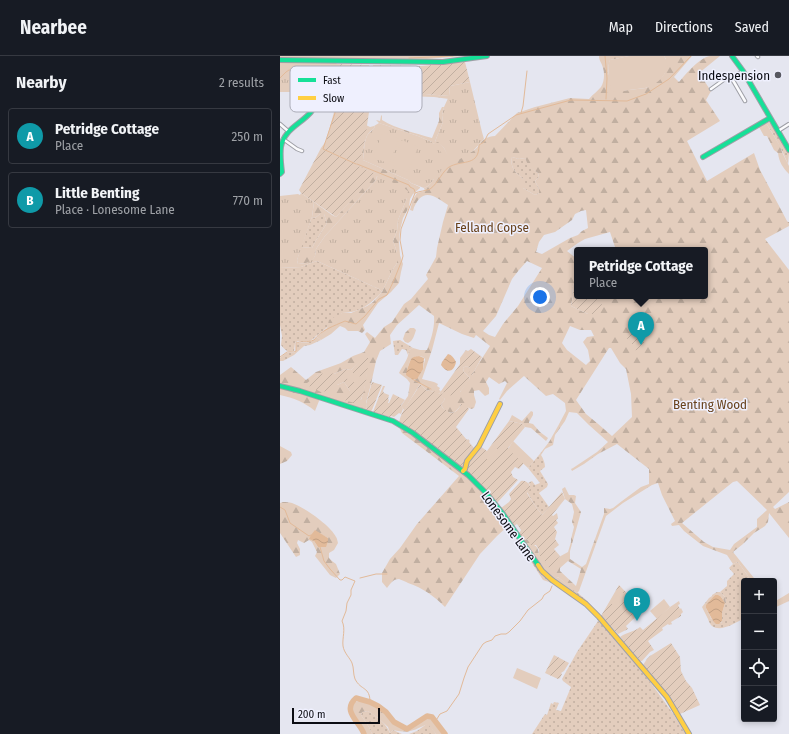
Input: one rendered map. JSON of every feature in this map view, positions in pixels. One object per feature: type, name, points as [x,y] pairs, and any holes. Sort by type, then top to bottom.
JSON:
[{"type":"street","points":[[280,60],[443,62],[487,56]]},
{"type":"street","points":[[732,56],[743,71],[789,150]]},
{"type":"street","points":[[711,89],[725,79],[743,71]]},
{"type":"street","points":[[731,77],[745,101]]},
{"type":"street","points":[[280,174],[282,172],[280,147],[288,131],[311,112]]},
{"type":"street","points":[[703,157],[770,118]]},
{"type":"street","points":[[280,124],[288,131]]},
{"type":"street","points":[[778,131],[789,124]]},
{"type":"street","points":[[284,140],[302,151]]},
{"type":"street","name":"Lonesome Lane","points":[[280,386],[393,421],[418,437],[463,471],[497,506],[542,571],[552,580],[586,604],[656,682],[667,697],[689,734]]},
{"type":"street","points":[[463,471],[467,461],[488,429],[500,404]]},
{"type":"green space","points":[[280,56],[463,56],[427,59],[337,58],[336,66],[290,66],[290,92],[280,92]]},
{"type":"green space","points":[[599,56],[629,56],[610,60],[608,70],[610,77],[620,91],[646,88],[662,77],[665,73],[666,59],[664,56],[692,56],[674,77],[679,82],[693,67],[706,57],[720,56],[699,73],[711,91],[706,100],[720,121],[687,141],[707,181],[754,153],[760,170],[787,221],[789,222],[789,226],[765,239],[789,270],[789,492],[773,507],[775,509],[789,502],[789,538],[769,513],[768,522],[765,526],[754,533],[733,552],[754,578],[749,578],[738,562],[733,564],[727,555],[703,546],[684,531],[679,525],[672,526],[671,524],[675,521],[662,495],[658,483],[652,485],[623,503],[606,516],[577,593],[558,577],[555,579],[547,574],[523,541],[527,539],[538,549],[539,555],[557,558],[568,552],[574,527],[572,522],[574,512],[572,504],[565,499],[562,489],[565,487],[569,495],[576,496],[575,503],[581,512],[570,551],[570,559],[582,567],[586,564],[604,514],[604,508],[613,508],[641,487],[649,484],[649,469],[617,444],[598,454],[572,471],[571,469],[597,452],[608,442],[577,413],[569,412],[565,421],[555,435],[553,445],[545,449],[541,455],[539,455],[549,442],[566,411],[565,403],[553,394],[546,396],[524,376],[507,391],[500,400],[499,399],[507,383],[505,381],[499,384],[489,377],[486,382],[489,388],[489,394],[485,396],[479,390],[474,391],[476,402],[474,408],[471,409],[461,404],[457,410],[452,413],[446,411],[441,405],[445,399],[440,396],[443,392],[460,392],[470,378],[464,372],[463,368],[466,366],[470,368],[472,375],[490,346],[476,335],[474,338],[439,323],[422,379],[438,384],[437,386],[441,391],[439,394],[428,390],[427,391],[420,384],[404,410],[401,406],[408,396],[410,383],[399,373],[406,360],[409,350],[413,348],[427,350],[433,329],[434,316],[419,305],[397,325],[390,335],[391,344],[380,351],[376,361],[366,403],[366,410],[321,396],[315,411],[299,401],[280,395],[280,375],[291,367],[306,380],[316,372],[341,363],[364,352],[370,342],[365,334],[367,332],[375,338],[384,327],[392,322],[404,304],[411,299],[428,279],[426,275],[436,257],[448,205],[434,196],[426,195],[419,199],[413,211],[410,210],[413,199],[417,193],[425,191],[424,188],[434,179],[433,144],[438,141],[450,159],[469,153],[475,150],[486,138],[495,136],[517,113],[570,98],[589,99],[601,87],[604,70]],"holes":[[[512,157],[519,159],[525,158],[529,167],[538,173],[539,177],[535,181],[539,189],[539,193],[535,195],[523,188],[523,179],[512,167]],[[586,210],[588,228],[542,254],[536,252],[539,242],[544,235],[555,232],[572,220],[575,214]],[[527,261],[542,268],[518,306],[503,324],[495,337],[489,335],[483,331],[496,316],[512,279]],[[570,326],[580,330],[591,330],[594,336],[587,337],[583,342],[588,350],[590,361],[586,365],[567,350],[562,343]],[[609,348],[611,348],[620,363],[626,369],[631,394],[632,417],[612,436],[586,414],[576,400]],[[419,356],[425,359],[423,369],[407,370],[410,361]],[[363,359],[367,371],[361,400],[350,391],[344,382],[337,385],[308,383],[318,375],[334,374],[345,369],[351,370]],[[737,481],[767,510],[757,519],[757,527],[734,544],[730,550],[713,547],[704,542],[682,523],[733,482]],[[568,561],[581,569],[576,586],[560,571],[560,568]]]},
{"type":"green space","points":[[629,56],[664,56],[667,61],[666,71],[655,84],[650,86],[620,92],[611,90],[608,70],[610,60]]},
{"type":"green space","points":[[465,62],[470,82],[450,86],[449,96],[422,94],[421,66]]},
{"type":"green space","points":[[336,64],[369,66],[336,66]]},
{"type":"green space","points":[[373,65],[421,66],[373,66]]},
{"type":"green space","points":[[470,82],[484,139],[473,151],[460,159],[449,159],[444,148],[438,142],[433,144],[441,152],[444,162],[441,171],[428,186],[424,188],[411,183],[408,180],[363,160],[365,143],[368,134],[375,127],[374,126],[379,123],[435,142],[443,122],[442,115],[449,96],[450,86]]},
{"type":"green space","points":[[422,94],[449,96],[449,99],[422,97]]},
{"type":"green space","points":[[442,107],[444,107],[442,115],[443,122],[435,142],[379,123],[376,120],[380,121],[382,115],[382,120],[394,126],[432,138],[439,121],[439,113]]},
{"type":"green space","points":[[334,112],[369,112],[364,146],[358,166],[376,174],[336,217],[301,193],[299,190],[326,141]]},
{"type":"green space","points":[[768,122],[771,124],[789,153],[788,164],[766,123]]},
{"type":"green space","points":[[765,123],[780,146],[789,166],[789,174],[782,165],[778,153],[774,150],[767,136],[764,136],[759,127]]},
{"type":"green space","points":[[366,125],[375,127],[367,137],[363,160],[408,180],[420,188],[410,199],[409,207],[403,218],[400,230],[400,255],[403,264],[399,283],[378,303],[363,325],[365,330],[362,333],[358,331],[348,331],[340,326],[321,340],[317,337],[327,328],[329,320],[342,313],[351,313],[373,302],[382,292],[397,263],[397,252],[393,241],[397,231],[398,220],[407,198],[377,176],[376,180],[325,236],[316,249],[315,256],[312,261],[298,264],[297,260],[301,247],[312,248],[327,223],[324,214],[320,214],[315,218],[312,217],[314,202],[336,217],[375,174],[357,166],[364,146]]},
{"type":"green space","points":[[383,132],[399,139],[389,164],[373,157]]},
{"type":"green space","points":[[402,140],[418,147],[408,172],[392,165]]},
{"type":"green space","points":[[512,157],[519,159],[525,158],[530,167],[538,173],[539,177],[535,181],[539,189],[539,193],[535,195],[523,188],[523,179],[514,170]]},
{"type":"green space","points":[[377,176],[401,186],[408,191],[407,198],[398,220],[397,231],[393,241],[397,252],[397,263],[382,292],[379,289],[317,261],[301,267],[280,268],[280,196],[300,195],[301,193],[314,202],[312,217],[297,260],[298,264],[306,263],[312,260],[315,256],[316,249],[325,236],[376,180]]},
{"type":"green space","points":[[320,214],[324,214],[327,223],[312,248],[301,247],[312,217],[315,218]]},
{"type":"green space","points":[[317,261],[379,289],[382,292],[374,300],[359,310],[342,313],[310,341],[298,341],[295,343],[294,351],[292,352],[285,350],[281,345],[280,268],[301,267]]},
{"type":"green space","points":[[574,284],[574,299],[602,299],[602,304],[597,314],[588,314],[571,306],[573,295],[572,287]]},
{"type":"green space","points":[[410,328],[414,328],[416,330],[412,340],[408,343],[403,339],[405,333]]},
{"type":"green space","points":[[630,332],[646,344],[640,351],[637,352],[631,342],[626,338]]},
{"type":"green space","points":[[317,337],[321,340],[304,346],[294,355],[280,361],[280,358],[286,353],[294,353],[296,351],[297,343],[311,342]]},
{"type":"green space","points":[[400,340],[413,348],[409,350],[408,355],[406,350],[402,349],[398,355],[395,355],[393,341]]},
{"type":"green space","points":[[471,349],[482,357],[472,375],[469,373],[470,368],[466,366],[463,368],[464,372],[470,378],[468,382],[456,395],[448,395],[443,392],[441,396],[445,399],[441,405],[450,413],[457,410],[461,404],[466,404],[469,409],[456,427],[467,440],[468,439],[470,441],[469,442],[474,448],[477,449],[480,446],[487,451],[509,421],[523,424],[525,427],[508,448],[524,463],[519,469],[515,467],[511,472],[513,477],[518,480],[497,503],[453,460],[409,428],[399,423],[402,413],[420,384],[427,391],[435,391],[439,394],[460,364],[460,358],[466,350],[468,351]]},
{"type":"green space","points":[[363,358],[369,358],[363,394],[358,404],[344,400],[350,391],[344,382],[337,385],[333,390],[321,392],[309,386],[307,383],[318,375],[328,372],[334,374],[345,369],[351,370]]},
{"type":"green space","points":[[347,370],[361,377],[357,384],[344,377]]},
{"type":"green space","points":[[372,382],[382,385],[370,412],[366,410],[366,404]]},
{"type":"green space","points":[[383,386],[385,386],[383,391],[384,393],[389,395],[388,403],[393,394],[405,400],[401,405],[403,409],[401,414],[399,413],[394,417],[390,417],[373,412]]},
{"type":"green space","points":[[531,411],[533,412],[533,415],[529,423],[533,424],[548,438],[546,441],[531,428],[525,427],[523,424],[509,421],[512,415],[522,421]]},
{"type":"green space","points":[[401,428],[443,457],[463,473],[493,503],[509,525],[480,554],[445,607],[419,587],[400,579],[393,581],[387,588],[382,582],[382,573],[390,559],[417,524],[459,476],[402,433]]},
{"type":"green space","points":[[513,441],[534,461],[528,468],[508,449]]},
{"type":"green space","points":[[493,445],[498,450],[490,461],[484,457]]},
{"type":"green space","points":[[280,446],[291,452],[292,455],[287,461],[280,464]]},
{"type":"green space","points":[[539,455],[542,456],[545,465],[545,467],[540,471],[548,484],[547,487],[539,493],[549,507],[542,515],[527,492],[530,485],[528,483],[532,481],[535,485],[540,483],[528,468]]},
{"type":"green space","points":[[521,481],[526,481],[531,488],[527,493],[542,515],[562,492],[565,499],[552,515],[553,516],[557,513],[558,518],[556,520],[558,523],[554,527],[557,532],[555,539],[559,545],[554,549],[560,556],[551,568],[548,567],[543,558],[539,555],[539,550],[536,545],[531,545],[527,539],[523,541],[518,532],[521,530],[517,524],[514,526],[501,508],[509,502],[511,499],[509,494]]},
{"type":"green space","points":[[280,503],[291,503],[303,508],[323,522],[333,533],[338,543],[334,550],[329,553],[329,558],[336,564],[340,574],[336,578],[330,575],[315,556],[317,552],[312,542],[309,540],[304,543],[298,540],[297,543],[300,549],[300,555],[296,557],[280,533]],"holes":[[[315,531],[328,538],[318,547],[314,541]]]},
{"type":"green space","points":[[509,525],[534,562],[552,583],[543,580],[508,526]]},
{"type":"green space","points":[[738,562],[749,578],[741,578],[741,620],[724,628],[714,627],[708,619],[711,618],[713,621],[721,623],[722,621],[722,613],[726,603],[725,597],[720,592],[727,586],[727,581],[734,574],[729,568]]},
{"type":"green space","points":[[558,577],[584,598],[600,614],[599,615],[583,599],[555,579]]},
{"type":"green space","points":[[619,585],[643,610],[626,626],[628,629],[618,634],[601,616]]},
{"type":"green space","points":[[621,591],[627,596],[617,608],[611,603]]},
{"type":"green space","points":[[720,592],[725,597],[726,603],[720,596],[715,595],[706,608],[711,618],[708,619],[702,607],[712,595]]},
{"type":"green space","points":[[789,593],[789,601],[777,607],[777,600]]},
{"type":"green space","points":[[664,599],[670,607],[657,619],[650,611]]},
{"type":"green space","points":[[679,601],[680,604],[678,605],[683,612],[681,616],[671,622],[672,624],[668,624],[662,628],[663,630],[648,641],[654,650],[650,652],[642,661],[639,661],[620,637],[640,627],[643,630]]},
{"type":"green space","points":[[598,621],[648,679],[687,734],[532,734],[545,714],[547,715],[551,703],[559,703],[556,710],[561,711],[571,687],[562,679],[577,652]]},
{"type":"green space","points":[[671,643],[680,657],[681,671],[686,681],[692,688],[700,705],[680,714],[664,690],[643,665],[650,656]]},
{"type":"green space","points":[[554,655],[569,663],[558,679],[545,673]]},
{"type":"green space","points":[[517,668],[541,678],[537,689],[513,678]]},
{"type":"green space","points":[[360,701],[369,703],[378,708],[404,729],[409,730],[426,718],[432,719],[443,734],[436,734],[428,724],[412,731],[404,732],[393,730],[390,733],[388,727],[368,711],[362,712],[361,715],[372,734],[366,734],[352,710],[354,702]]},
{"type":"green space","points":[[368,711],[384,723],[390,733],[393,730],[402,734],[372,734],[361,715],[362,712]]},
{"type":"green space","points":[[428,723],[436,734],[409,734],[417,731]]},
{"type":"water","points":[[448,354],[453,357],[456,362],[454,368],[450,371],[443,368],[441,365]]},
{"type":"water","points":[[419,356],[424,358],[423,369],[417,379],[412,379],[406,375],[407,369],[412,358]]},
{"type":"water","points":[[315,530],[328,538],[326,547],[318,547],[314,541],[309,539]]},
{"type":"water","points":[[715,595],[720,596],[725,603],[722,613],[722,621],[719,624],[716,624],[713,621],[706,608],[706,605]]},
{"type":"waterway","points":[[409,58],[453,56]]},
{"type":"waterway","points":[[605,56],[607,78],[606,99]]},
{"type":"waterway","points":[[415,193],[433,187],[443,173],[451,166],[474,159],[478,152],[479,145],[484,142],[488,134],[516,115],[571,100],[627,101],[646,94],[669,79],[691,56]]},
{"type":"waterway","points":[[280,78],[290,70]]},
{"type":"waterway","points":[[521,113],[527,71]]},
{"type":"waterway","points":[[335,112],[323,149],[356,164]]},
{"type":"waterway","points":[[357,164],[409,185],[415,192]]},
{"type":"waterway","points":[[280,357],[287,352],[296,351],[296,343],[314,340],[324,331],[345,321],[356,324],[365,316],[379,299],[387,295],[402,260],[403,256],[400,240],[401,229],[415,193]]},
{"type":"waterway","points":[[412,379],[431,389]]},
{"type":"waterway","points":[[280,507],[285,510],[290,523],[309,536],[311,535]]},
{"type":"waterway","points":[[320,547],[324,561],[340,580],[345,577],[355,581],[342,621],[344,627],[343,646],[352,663],[355,679],[357,683],[367,691],[370,697],[370,702]]},
{"type":"waterway","points":[[360,578],[376,574],[387,574]]},
{"type":"waterway","points":[[435,722],[440,714],[447,711],[459,694],[468,667],[483,644],[492,640],[495,636],[509,632],[528,610],[550,591],[552,586]]},
{"type":"waterway","points":[[364,734],[351,712],[350,707],[356,698],[378,706],[386,712],[394,722],[407,729],[427,716],[432,717],[445,734]]},
{"type":"traffic: fast","points":[[280,60],[443,62],[487,56]]},
{"type":"traffic: fast","points":[[732,56],[743,71],[789,150]]},
{"type":"traffic: fast","points":[[280,174],[282,172],[281,147],[283,141],[289,131],[310,112]]},
{"type":"traffic: fast","points":[[703,157],[770,118]]},
{"type":"traffic: fast","points":[[280,386],[393,421],[413,433],[468,475],[486,493],[503,514],[538,565]]},
{"type":"traffic: slow","points":[[463,471],[467,461],[479,446],[500,404]]},
{"type":"traffic: slow","points":[[538,565],[552,580],[586,604],[599,617],[667,697],[689,734]]},
{"type":"place","name":"Indespension","points":[[778,75]]},
{"type":"place","name":"Petridge Cottage","points":[[641,345]]},
{"type":"place","name":"Little Benting","points":[[637,621]]},
{"type":"park label","name":"Felland Copse","points":[[492,227]]},
{"type":"park label","name":"Benting Wood","points":[[710,404]]}]
